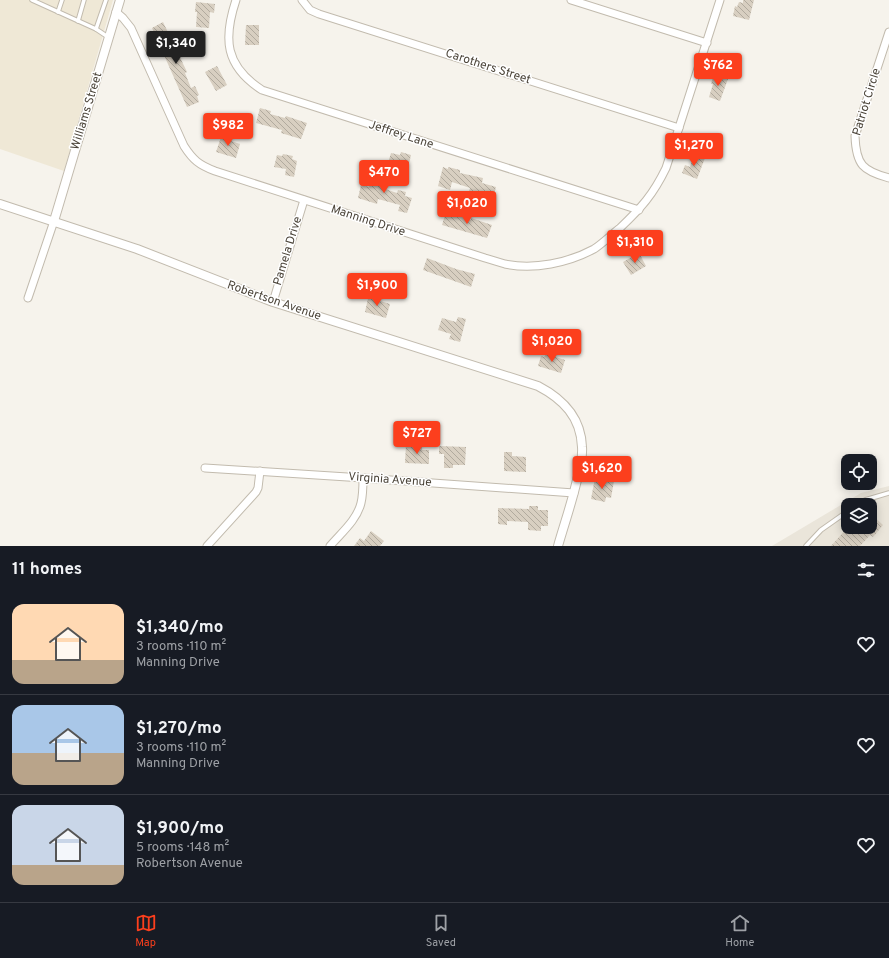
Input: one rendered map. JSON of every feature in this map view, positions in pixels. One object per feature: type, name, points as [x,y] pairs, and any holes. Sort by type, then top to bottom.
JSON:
[{"type":"street","name":"Williams Street","points":[[54,221],[120,0]]},
{"type":"street","name":"Jeffrey Lane","points":[[236,0],[229,27],[228,38],[230,51],[233,61],[240,71],[252,83],[262,90],[639,210]]},
{"type":"street","name":"Carothers Street","points":[[302,0],[310,10],[319,14],[679,128]]},
{"type":"street","points":[[571,0],[707,43]]},
{"type":"street","name":"Manning Drive","points":[[116,12],[123,18],[130,28],[184,146],[198,164],[215,171],[485,258],[506,264],[521,266],[558,263],[582,255],[594,248],[639,210],[658,185],[666,168],[720,0]]},
{"type":"street","name":"Patriot Circle","points":[[889,32],[885,40],[855,136],[855,148],[858,158],[864,167],[870,172],[889,178]]},
{"type":"street","name":"Pamela Drive","points":[[273,302],[304,200]]},
{"type":"street","name":"Robertson Avenue","points":[[0,204],[137,249],[273,302],[538,386],[559,399],[568,409],[578,426],[582,448],[581,463],[574,493],[558,546]]},
{"type":"street","points":[[28,298],[54,221]]},
{"type":"street","name":"Virginia Avenue","points":[[205,468],[574,493]]},
{"type":"street","points":[[207,546],[256,492],[260,472]]},
{"type":"street","points":[[330,546],[351,522],[358,510],[361,502],[364,478]]},
{"type":"lane","points":[[32,0],[96,29],[109,37]]},
{"type":"lane","points":[[58,12],[62,0]]},
{"type":"lane","points":[[78,21],[84,0]]},
{"type":"lane","points":[[96,29],[106,0]]},
{"type":"lane","points":[[872,498],[889,493]]},
{"type":"lane","points":[[806,546],[821,530],[841,516]]},
{"type":"shaded area","points":[[0,0],[113,0],[64,171],[0,149]]},
{"type":"shaded area","points":[[889,486],[889,546],[772,546],[841,505],[841,534],[877,534],[877,498],[853,498],[861,493]]},
{"type":"building","points":[[743,0],[754,0],[749,20],[733,16],[735,6],[737,7],[739,2],[743,3]]},
{"type":"building","points":[[196,2],[215,4],[214,13],[210,12],[209,28],[196,27]]},
{"type":"building","points":[[163,22],[187,72],[185,73],[191,88],[195,86],[199,95],[197,96],[199,102],[187,107],[152,28]]},
{"type":"building","points":[[246,25],[259,25],[259,45],[245,45]]},
{"type":"building","points":[[217,66],[227,85],[216,91],[205,72]]},
{"type":"building","points":[[714,74],[728,79],[720,101],[709,97]]},
{"type":"building","points":[[260,108],[271,111],[270,114],[285,118],[286,116],[307,123],[301,139],[281,133],[282,130],[256,123]]},
{"type":"building","points":[[222,134],[232,137],[231,141],[240,144],[236,158],[216,152]]},
{"type":"building","points":[[401,152],[411,155],[408,168],[388,163],[391,153],[400,155]]},
{"type":"building","points":[[283,154],[293,156],[292,159],[297,161],[294,177],[285,175],[286,169],[274,167],[277,155],[282,156]]},
{"type":"building","points":[[694,154],[705,158],[697,179],[682,173],[685,165],[690,167]]},
{"type":"building","points":[[443,167],[460,170],[460,173],[483,178],[482,183],[496,187],[493,198],[483,195],[483,198],[474,196],[475,193],[469,191],[470,188],[452,182],[450,190],[438,186]]},
{"type":"building","points":[[373,175],[388,179],[385,189],[397,193],[398,190],[406,192],[405,196],[412,198],[407,213],[398,211],[400,205],[378,199],[377,204],[358,198],[361,185],[369,187]]},
{"type":"building","points":[[453,210],[460,212],[459,216],[471,220],[471,218],[492,225],[487,238],[442,225],[446,212],[452,214]]},
{"type":"building","points":[[639,253],[646,266],[631,275],[623,262]]},
{"type":"building","points":[[427,258],[456,269],[475,274],[471,287],[423,270]]},
{"type":"building","points":[[369,294],[378,297],[377,300],[390,304],[386,318],[365,312]]},
{"type":"building","points":[[458,317],[466,319],[460,342],[449,339],[451,334],[438,330],[442,318],[456,322]]},
{"type":"building","points":[[546,354],[565,360],[561,373],[538,366],[541,356],[544,357]]},
{"type":"building","points":[[406,444],[422,444],[422,450],[429,450],[429,464],[405,463]]},
{"type":"building","points":[[439,446],[466,447],[465,465],[453,465],[453,468],[444,468],[444,454],[439,454]]},
{"type":"building","points":[[504,452],[512,452],[512,456],[526,457],[526,472],[504,471]]},
{"type":"building","points":[[595,478],[614,481],[611,498],[606,497],[605,502],[591,499]]},
{"type":"building","points":[[529,506],[538,506],[538,510],[548,510],[548,526],[541,526],[541,531],[528,530],[528,522],[507,521],[507,525],[498,524],[498,508],[529,509]]},
{"type":"building","points":[[877,519],[883,525],[877,532]]},
{"type":"building","points":[[371,531],[384,541],[380,546],[354,546],[360,538],[364,541]]},
{"type":"building","points":[[842,534],[876,534],[873,537],[870,535],[860,546],[831,546]]}]
